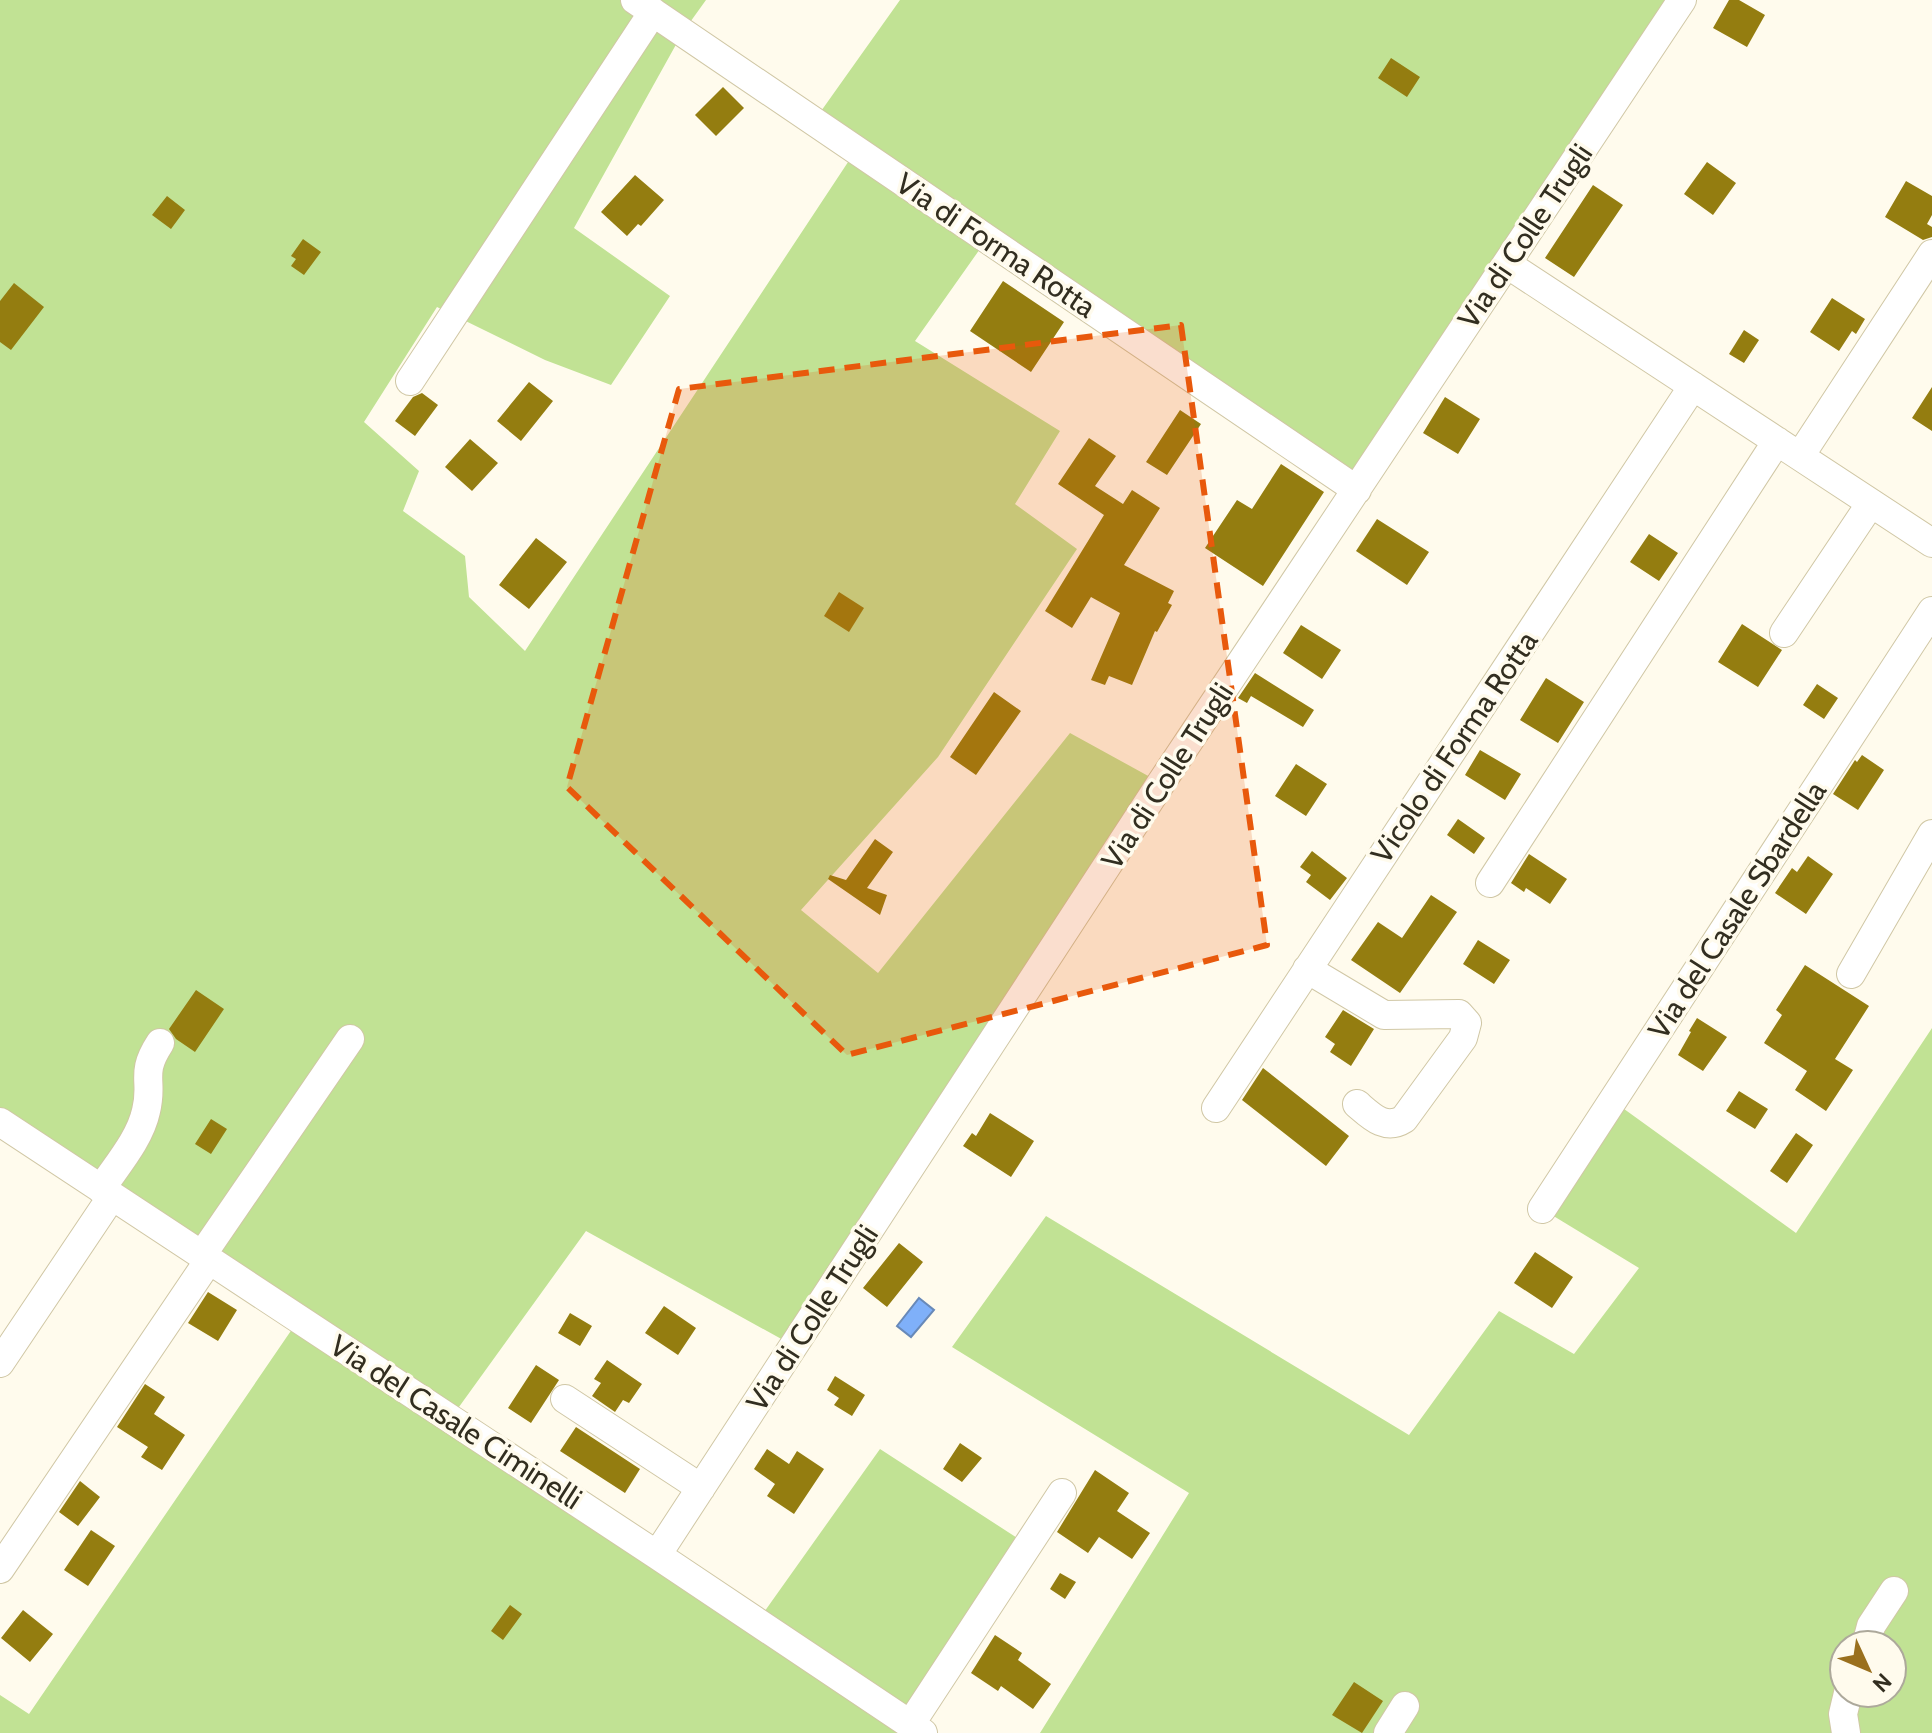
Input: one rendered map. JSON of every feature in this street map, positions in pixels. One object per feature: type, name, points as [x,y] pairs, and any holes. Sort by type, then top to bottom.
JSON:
[{"type":"street","name":"Via di Colle Trugli","points":[[657,1555],[1170,770],[1682,0]]},
{"type":"street","points":[[410,381],[644,6]]},
{"type":"street","name":"Via di Forma Rotta","points":[[644,6],[1357,490]]},
{"type":"street","points":[[1490,883],[1788,449],[1932,254]]},
{"type":"street","points":[[1507,264],[1932,543]]},
{"type":"street","name":"Vicolo di Forma Rotta","points":[[1216,1108],[1693,386]]},
{"type":"street","points":[[1784,633],[1871,503]]},
{"type":"street","name":"Via del Casale Sbardella","points":[[1542,1209],[1932,611]]},
{"type":"street","points":[[1851,974],[1932,834]]},
{"type":"street","points":[[1307,969],[1379,1013],[1403,1017],[1459,1014],[1467,1023],[1463,1038],[1404,1119],[1393,1125],[1380,1122],[1357,1104]]},
{"type":"street","points":[[0,1569],[350,1039]]},
{"type":"street","points":[[0,1363],[106,1192],[141,1126],[148,1101],[148,1066],[160,1043]]},
{"type":"street","name":"Via del Casale Ciminelli","points":[[0,1122],[916,1729],[1062,1493]]},
{"type":"street","points":[[565,1399],[701,1488]]},
{"type":"street","points":[[1870,1629],[1894,1591]]},
{"type":"street","points":[[1388,1733],[1405,1706]]},
{"type":"street","points":[[1844,1709],[1846,1733]]},
{"type":"highlighted area","points":[[1181,325],[1267,945],[847,1055],[567,787],[679,389]]},
{"type":"green space","points":[[0,0],[706,0],[683,32],[574,228],[670,296],[611,385],[545,360],[437,307],[364,422],[419,471],[403,511],[465,556],[469,597],[525,651],[856,150],[814,121],[900,0],[1682,0],[1357,490],[987,239],[915,341],[1060,431],[1015,504],[1077,549],[938,757],[801,910],[878,973],[1070,733],[1161,783],[794,1346],[586,1231],[451,1418],[757,1622],[880,1449],[1028,1545],[923,1733],[0,1733],[0,1695],[29,1714],[299,1319],[0,1122]]},
{"type":"green space","points":[[1932,1028],[1932,1733],[1040,1733],[1189,1493],[952,1347],[1046,1216],[1409,1435],[1499,1311],[1574,1354],[1639,1268],[1542,1209],[1613,1101],[1796,1233]]},
{"type":"water","points":[[919,1298],[934,1310],[911,1337],[897,1326]]},
{"type":"building","points":[[1729,0],[1739,0],[1765,15],[1747,47],[1713,28]]},
{"type":"building","points":[[1391,58],[1420,77],[1407,97],[1378,78]]},
{"type":"building","points":[[723,87],[744,108],[716,136],[695,115]]},
{"type":"building","points":[[1707,162],[1736,183],[1713,215],[1684,194]]},
{"type":"building","points":[[635,175],[664,200],[641,226],[638,224],[627,236],[601,212]]},
{"type":"building","points":[[1906,181],[1932,196],[1932,215],[1927,224],[1932,227],[1932,237],[1923,240],[1885,217]]},
{"type":"building","points":[[1593,185],[1623,205],[1574,277],[1545,258]]},
{"type":"building","points":[[167,196],[185,210],[171,229],[152,215]]},
{"type":"building","points":[[303,239],[321,252],[304,275],[291,266],[296,259],[291,256]]},
{"type":"building","points":[[1003,281],[1064,322],[1031,372],[970,331]]},
{"type":"building","points":[[14,283],[44,307],[11,350],[0,342],[0,301]]},
{"type":"building","points":[[1832,298],[1865,319],[1856,334],[1852,331],[1839,351],[1810,332]]},
{"type":"building","points":[[1744,330],[1759,340],[1744,363],[1729,354]]},
{"type":"building","points":[[529,382],[553,401],[521,441],[497,421]]},
{"type":"building","points":[[1932,387],[1932,431],[1912,418]]},
{"type":"building","points":[[422,393],[438,405],[415,436],[395,421],[413,397]]},
{"type":"building","points":[[1445,397],[1480,419],[1458,454],[1423,433]]},
{"type":"building","points":[[1180,410],[1201,424],[1167,475],[1146,462]]},
{"type":"building","points":[[1089,438],[1116,456],[1095,486],[1123,504],[1132,490],[1160,508],[1124,565],[1174,591],[1168,603],[1172,605],[1155,631],[1132,685],[1109,676],[1105,685],[1091,680],[1120,613],[1091,597],[1072,628],[1045,611],[1104,515],[1058,484]]},
{"type":"building","points":[[470,439],[498,463],[472,491],[445,467]]},
{"type":"building","points":[[1281,464],[1324,492],[1263,586],[1205,548],[1237,500],[1252,509]]},
{"type":"building","points":[[1377,519],[1429,552],[1407,585],[1356,551]]},
{"type":"building","points":[[1649,534],[1678,553],[1659,581],[1630,562]]},
{"type":"building","points":[[536,538],[567,562],[529,609],[499,585]]},
{"type":"building","points":[[839,592],[864,608],[849,632],[824,616]]},
{"type":"building","points":[[1742,624],[1782,650],[1758,687],[1718,662]]},
{"type":"building","points":[[1301,625],[1341,650],[1322,679],[1283,653]]},
{"type":"building","points":[[1255,673],[1314,710],[1303,727],[1251,696],[1247,703],[1238,698]]},
{"type":"building","points":[[1546,678],[1584,702],[1558,743],[1520,720]]},
{"type":"building","points":[[1817,684],[1838,698],[1824,719],[1803,705]]},
{"type":"building","points":[[994,692],[1021,711],[976,775],[950,757]]},
{"type":"building","points":[[1480,750],[1521,774],[1505,800],[1465,775]]},
{"type":"building","points":[[1862,755],[1884,770],[1858,810],[1833,794],[1855,760],[1857,762]]},
{"type":"building","points":[[1296,764],[1327,784],[1306,816],[1275,796]]},
{"type":"building","points":[[1458,819],[1485,838],[1474,854],[1447,835]]},
{"type":"building","points":[[875,839],[893,852],[867,888],[887,895],[880,915],[828,879],[830,875],[846,880]]},
{"type":"building","points":[[1312,851],[1347,878],[1330,900],[1306,882],[1311,875],[1300,867]]},
{"type":"building","points":[[1529,854],[1567,879],[1550,904],[1526,888],[1524,892],[1511,883]]},
{"type":"building","points":[[1808,856],[1833,874],[1806,914],[1775,893],[1792,868],[1797,872]]},
{"type":"building","points":[[1431,895],[1457,912],[1400,993],[1351,960],[1378,922],[1402,938]]},
{"type":"building","points":[[1478,940],[1510,960],[1494,984],[1463,964]]},
{"type":"building","points":[[1805,965],[1869,1006],[1835,1059],[1853,1070],[1826,1111],[1795,1090],[1807,1071],[1764,1043],[1782,1015],[1776,1010]]},
{"type":"building","points":[[196,990],[224,1009],[195,1052],[176,1039],[169,1029]]},
{"type":"building","points":[[1343,1010],[1374,1029],[1351,1066],[1330,1052],[1335,1044],[1325,1037]]},
{"type":"building","points":[[1697,1018],[1727,1037],[1703,1071],[1678,1055]]},
{"type":"building","points":[[1263,1068],[1349,1136],[1326,1166],[1242,1100]]},
{"type":"building","points":[[1739,1091],[1768,1109],[1755,1129],[1726,1111]]},
{"type":"building","points":[[990,1113],[1034,1141],[1011,1177],[963,1146],[972,1133],[976,1136]]},
{"type":"building","points":[[211,1119],[227,1129],[211,1154],[195,1144]]},
{"type":"building","points":[[1796,1133],[1813,1145],[1787,1183],[1770,1171]]},
{"type":"building","points":[[899,1243],[923,1262],[887,1307],[863,1288]]},
{"type":"building","points":[[1535,1252],[1573,1277],[1552,1308],[1514,1283]]},
{"type":"building","points":[[208,1292],[237,1310],[218,1341],[188,1323]]},
{"type":"building","points":[[664,1306],[696,1328],[678,1355],[645,1333]]},
{"type":"building","points":[[570,1313],[592,1326],[580,1346],[558,1333]]},
{"type":"building","points":[[607,1360],[642,1384],[629,1403],[623,1400],[615,1412],[592,1396],[601,1383],[594,1379]]},
{"type":"building","points":[[536,1365],[559,1380],[531,1423],[508,1408]]},
{"type":"building","points":[[835,1376],[865,1395],[852,1416],[834,1405],[839,1398],[827,1390]]},
{"type":"building","points":[[145,1384],[165,1397],[154,1414],[185,1435],[162,1470],[141,1457],[148,1447],[117,1427]]},
{"type":"building","points":[[576,1427],[640,1469],[625,1493],[560,1451]]},
{"type":"building","points":[[960,1443],[982,1458],[962,1482],[943,1469]]},
{"type":"building","points":[[767,1449],[789,1464],[797,1451],[824,1469],[794,1514],[767,1496],[775,1484],[754,1469]]},
{"type":"building","points":[[1095,1470],[1129,1493],[1117,1511],[1150,1533],[1132,1559],[1099,1537],[1088,1553],[1057,1532]]},
{"type":"building","points":[[80,1481],[100,1497],[78,1526],[59,1512]]},
{"type":"building","points":[[91,1530],[115,1546],[88,1586],[64,1570]]},
{"type":"building","points":[[1060,1573],[1076,1582],[1065,1599],[1050,1589]]},
{"type":"building","points":[[510,1605],[522,1614],[503,1640],[491,1631]]},
{"type":"building","points":[[23,1610],[53,1634],[30,1662],[1,1638]]},
{"type":"building","points":[[995,1635],[1022,1653],[1018,1660],[1051,1684],[1033,1709],[1001,1686],[998,1691],[971,1673]]},
{"type":"building","points":[[1354,1682],[1383,1701],[1362,1733],[1332,1715]]}]
